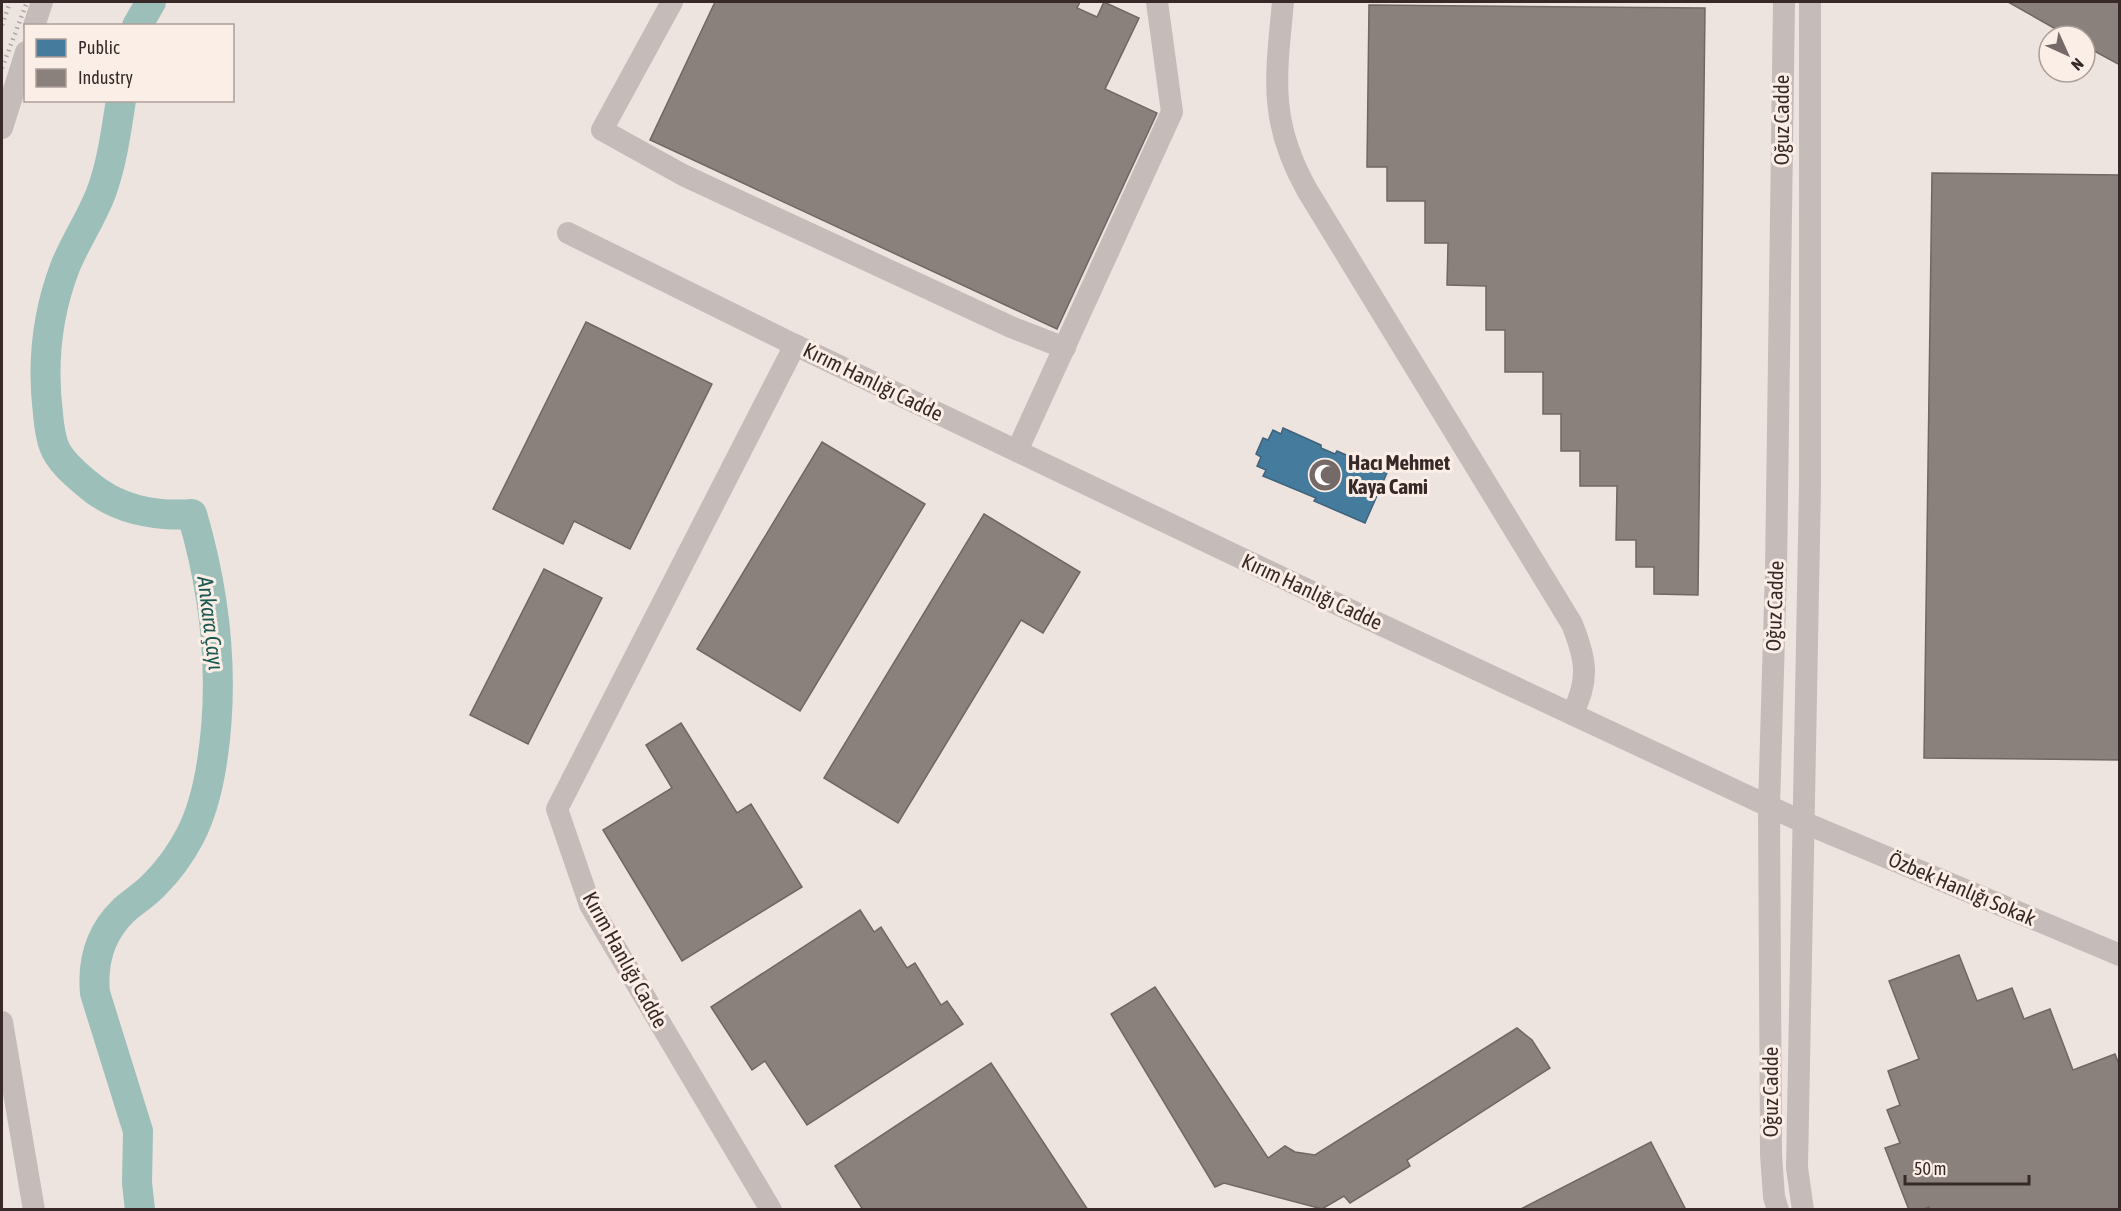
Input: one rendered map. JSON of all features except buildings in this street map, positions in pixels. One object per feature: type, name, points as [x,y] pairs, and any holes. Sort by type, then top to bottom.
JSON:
[{"type":"street","points":[[35,24],[42,2]]},
{"type":"street","points":[[672,2],[602,130],[683,175],[1011,327],[1065,348]]},
{"type":"street","points":[[1017,452],[1172,112],[1157,2]]},
{"type":"street","points":[[1283,2],[1276,80],[1279,113],[1288,150],[1307,190],[1572,624],[1584,661],[1585,672],[1581,693],[1572,714]]},
{"type":"street","name":"Oğuz Cadde","points":[[1778,1209],[1774,1197],[1771,1154],[1770,807],[1776,570],[1784,2]]},
{"type":"street","name":"Oğuz Cadde","points":[[1803,1209],[1797,1168],[1810,486],[1810,2]]},
{"type":"street","points":[[2,128],[24,58]]},
{"type":"street","points":[[568,233],[795,345]]},
{"type":"street","name":"Kırım Hanlığı Cadde","points":[[771,1209],[590,905],[557,809],[795,345],[1770,807]]},
{"type":"street","name":"Özbek Hanlığı Sokak","points":[[1770,807],[2120,956]]},
{"type":"street","points":[[2,1022],[34,1209]]},
{"type":"waterway","name":"Ankara Çayı","points":[[138,24],[151,2]]},
{"type":"waterway","name":"Ankara Çayı","points":[[121,102],[105,182],[65,267],[50,321],[46,358],[46,396],[50,430],[56,451],[63,461],[97,492],[122,505],[136,509],[163,514],[192,514],[207,576],[218,668],[216,731],[212,762],[198,818],[179,855],[170,867],[151,888],[124,910],[109,928],[99,948],[95,970],[95,993],[138,1131],[137,1183],[140,1210]]},
{"type":"railway","points":[[2,25],[10,2]]},
{"type":"railway","points":[[2,68],[27,2]]},
{"type":"place","name":"Hacı Mehmet Kaya Cami","points":[[1325,475]]}]
